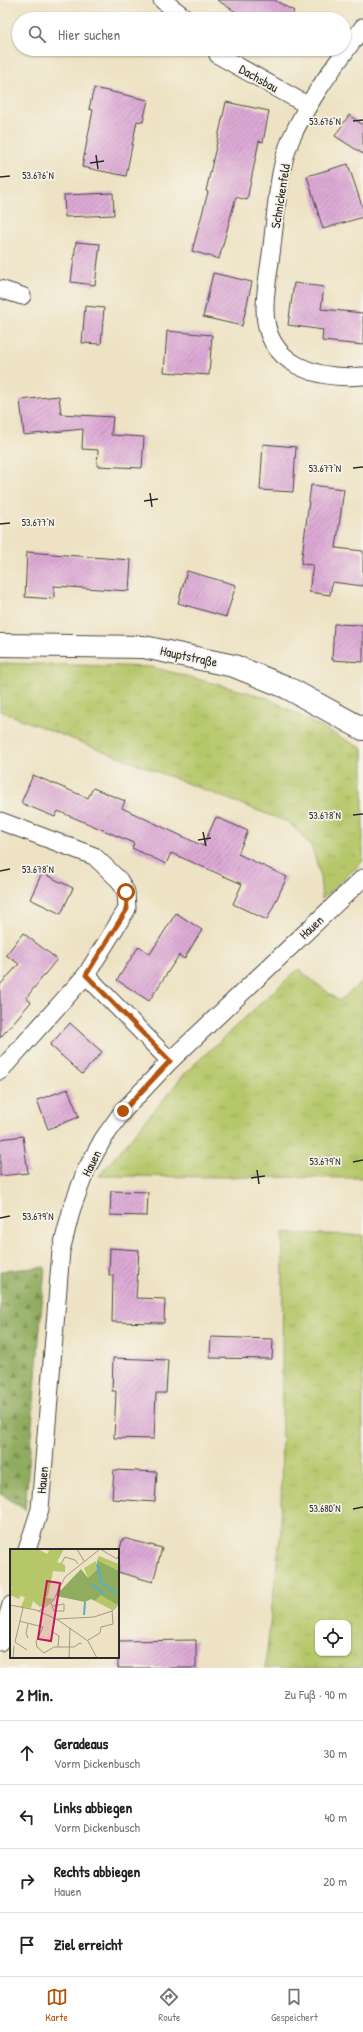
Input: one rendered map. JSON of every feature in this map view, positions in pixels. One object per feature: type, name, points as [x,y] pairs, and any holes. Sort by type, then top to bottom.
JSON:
[{"type":"main road","name":"Hauptstraße","points":[[0,645],[144,647],[213,661],[234,666],[286,687],[363,729]]},
{"type":"street","points":[[162,0],[178,12]]},
{"type":"street","name":"Schnickenfeld","points":[[351,44],[363,27]]},
{"type":"street","name":"Dachsbau","points":[[220,56],[307,105]]},
{"type":"street","name":"Schnickenfeld","points":[[342,56],[307,105],[291,141],[280,177],[265,310],[270,338],[281,354],[298,367],[343,378],[363,376]]},
{"type":"street","points":[[0,289],[22,296]]},
{"type":"street","points":[[0,821],[94,856],[119,880],[126,892],[127,909],[86,975],[0,1071]]},
{"type":"street","name":"Hauen","points":[[28,1549],[40,1509],[61,1251],[72,1208],[86,1170],[103,1139],[123,1111],[170,1061],[363,878]]},
{"type":"street","points":[[86,975],[170,1061]]},
{"type":"street","points":[[0,1642],[10,1608]]},
{"type":"green space","points":[[0,663],[152,667],[265,697],[363,749],[363,861],[322,899],[320,875],[312,847],[290,823],[0,711]]},
{"type":"green space","points":[[298,969],[339,1001],[363,981],[363,1178],[99,1176],[187,1071]]},
{"type":"green space","points":[[283,1233],[363,1235],[363,1668],[265,1668],[281,1529]]},
{"type":"green space","points":[[45,1267],[25,1510],[0,1493],[0,1271]]},
{"type":"building","points":[[217,0],[274,0],[294,11],[294,12],[236,12]]},
{"type":"building","points":[[94,88],[148,100],[143,122],[137,121],[126,176],[82,167],[93,110],[89,109]]},
{"type":"building","points":[[226,102],[269,111],[263,142],[259,141],[247,200],[236,197],[219,259],[192,251],[208,192],[206,191]]},
{"type":"building","points":[[349,115],[363,125],[363,154],[335,136]]},
{"type":"building","points":[[348,164],[363,209],[363,217],[323,229],[307,176]]},
{"type":"building","points":[[113,193],[114,215],[65,217],[64,195]]},
{"type":"building","points":[[76,242],[100,244],[95,285],[71,282]]},
{"type":"building","points":[[213,273],[252,282],[242,326],[203,317]]},
{"type":"building","points":[[294,283],[324,287],[321,309],[363,313],[363,345],[322,341],[323,330],[288,325]]},
{"type":"building","points":[[85,306],[104,308],[101,344],[82,343]]},
{"type":"building","points":[[167,331],[212,335],[209,375],[164,372]]},
{"type":"building","points":[[59,396],[61,414],[113,417],[111,435],[144,437],[142,468],[97,466],[98,450],[82,449],[83,429],[24,435],[20,400]]},
{"type":"building","points":[[263,444],[296,447],[293,492],[260,490]]},
{"type":"building","points":[[311,485],[344,489],[336,548],[363,551],[363,586],[332,582],[330,595],[309,592],[313,565],[301,564]]},
{"type":"building","points":[[27,552],[131,560],[129,591],[54,586],[54,599],[25,597]]},
{"type":"building","points":[[187,571],[236,585],[226,617],[178,603]]},
{"type":"building","points":[[334,624],[363,625],[363,662],[332,660]]},
{"type":"building","points":[[33,775],[88,798],[93,788],[125,801],[122,808],[203,846],[216,817],[248,831],[238,854],[287,877],[267,920],[233,904],[242,884],[171,853],[166,864],[132,848],[134,843],[58,811],[55,817],[21,803]]},
{"type":"building","points":[[42,873],[73,888],[61,914],[30,899]]},
{"type":"building","points":[[176,913],[202,930],[184,959],[179,955],[149,1001],[117,980],[139,946],[150,954]]},
{"type":"building","points":[[23,933],[57,959],[26,998],[31,1002],[0,1038],[0,985],[19,964],[6,955]]},
{"type":"building","points":[[70,1023],[102,1052],[82,1074],[50,1045]]},
{"type":"building","points":[[68,1089],[79,1117],[48,1129],[37,1100]]},
{"type":"building","points":[[23,1136],[28,1173],[0,1176],[0,1139]]},
{"type":"building","points":[[111,1191],[148,1192],[147,1216],[110,1215]]},
{"type":"building","points":[[110,1248],[139,1250],[136,1298],[165,1299],[164,1323],[112,1322],[113,1275],[109,1275]]},
{"type":"building","points":[[211,1337],[273,1339],[272,1359],[210,1358]]},
{"type":"building","points":[[113,1358],[168,1360],[166,1393],[156,1393],[154,1439],[114,1438],[116,1391],[112,1391]]},
{"type":"building","points":[[114,1470],[157,1472],[155,1502],[112,1499]]},
{"type":"building","points":[[123,1538],[162,1548],[153,1582],[119,1572],[119,1552]]},
{"type":"building","points":[[196,1640],[196,1668],[118,1668],[119,1641]]},
{"type":"route","points":[[123,1111],[170,1061],[86,975],[127,909],[126,892]]}]
